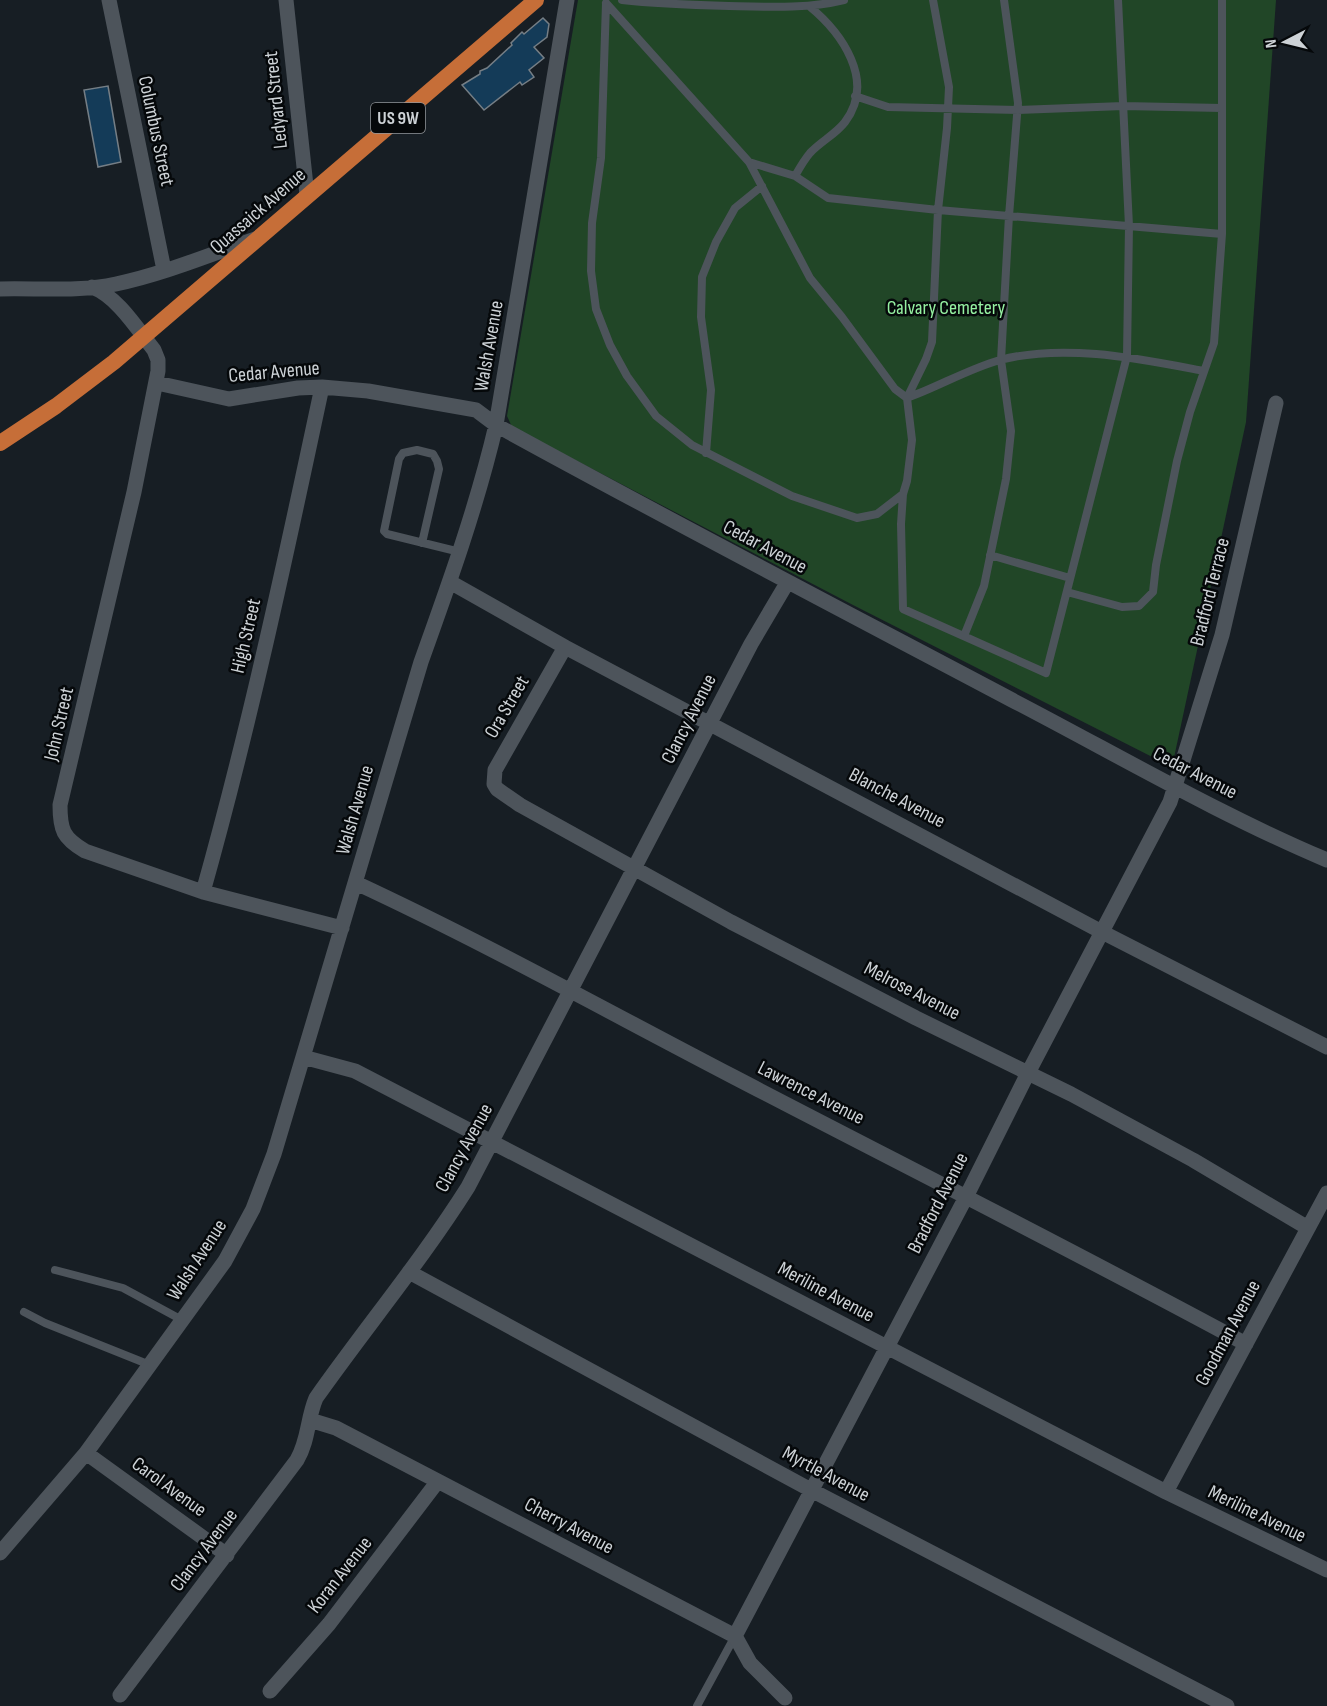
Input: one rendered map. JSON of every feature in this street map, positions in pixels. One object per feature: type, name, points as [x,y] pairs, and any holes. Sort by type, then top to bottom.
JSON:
[{"type":"highway","name":"Quassaick Avenue","points":[[0,443],[83,386],[144,338],[307,195],[536,0]]},
{"type":"street","name":"Columbus Street","points":[[109,0],[164,270]]},
{"type":"street","name":"Ledyard Street","points":[[286,0],[307,195]]},
{"type":"street","name":"Walsh Avenue","points":[[0,1553],[86,1453],[225,1261],[254,1209],[274,1154],[417,673],[484,478],[496,426],[567,0]]},
{"type":"street","points":[[0,289],[92,287],[115,284],[261,237]]},
{"type":"street","points":[[92,287],[112,298],[144,338]]},
{"type":"street","name":"John Street","points":[[144,338],[154,350],[158,360],[157,383],[132,503],[60,806],[60,825],[70,842],[85,851],[203,892],[342,928]]},
{"type":"street","name":"Cedar Avenue","points":[[157,383],[229,399],[298,388],[322,387],[368,391],[476,410],[496,426],[787,583],[1014,700],[1175,787],[1289,844],[1327,860]]},
{"type":"street","name":"High Street","points":[[203,892],[230,795],[258,678],[322,387]]},
{"type":"street","name":"Bradford Terrace","points":[[1175,787],[1222,635],[1276,403]]},
{"type":"street","name":"Blanche Avenue","points":[[450,582],[565,647],[1102,932],[1327,1047]]},
{"type":"street","name":"Clancy Avenue","points":[[120,1695],[297,1460],[305,1446],[316,1398],[437,1236],[468,1187],[752,644],[787,583]]},
{"type":"street","name":"Ora Street","points":[[497,789],[494,784],[495,770],[565,647]]},
{"type":"street","name":"Bradford Avenue","points":[[735,1636],[966,1197],[1028,1073],[1170,802],[1175,787]]},
{"type":"street","name":"Melrose Avenue","points":[[497,789],[520,805],[731,922],[1071,1094],[1193,1160],[1308,1228]]},
{"type":"street","name":"Lawrence Avenue","points":[[356,883],[429,917],[571,993],[1097,1264],[1246,1344]]},
{"type":"street","name":"Meriline Avenue","points":[[303,1057],[355,1071],[1166,1492],[1327,1570]]},
{"type":"street","name":"Goodman Avenue","points":[[1166,1492],[1327,1193]]},
{"type":"street","name":"Myrtle Avenue","points":[[409,1272],[812,1490],[1227,1706]]},
{"type":"street","name":"Cherry Avenue","points":[[310,1420],[336,1428],[735,1636]]},
{"type":"street","name":"Carol Avenue","points":[[86,1453],[227,1555]]},
{"type":"street","name":"Koran Avenue","points":[[270,1692],[329,1624],[438,1481]]},
{"type":"street","points":[[735,1636],[750,1663],[785,1698]]},
{"type":"lane","points":[[622,0],[694,5],[809,6],[844,0]]},
{"type":"lane","points":[[933,0],[949,87],[948,108],[938,210],[932,342],[907,398],[912,441],[903,494],[901,524],[903,609],[1046,673],[1127,356],[1129,226],[1118,0]]},
{"type":"lane","points":[[964,636],[984,586],[1006,479],[1011,431],[1001,360],[1018,103],[1004,0]]},
{"type":"lane","points":[[1067,592],[1122,607],[1139,606],[1153,592],[1156,565],[1177,461],[1190,412],[1214,343],[1222,234],[1222,0]]},
{"type":"lane","points":[[605,1],[749,162],[810,278],[849,325],[895,388],[907,398]]},
{"type":"lane","points":[[605,1],[601,158],[592,223],[591,271],[596,309],[610,345],[627,376],[656,416],[692,445],[792,496],[857,518],[878,514],[903,494]]},
{"type":"lane","points":[[795,176],[810,153],[844,123],[855,103],[856,75],[846,45],[828,22],[809,6]]},
{"type":"lane","points":[[855,96],[888,106],[948,108],[1018,110],[1123,106],[1222,108]]},
{"type":"lane","points":[[749,162],[795,176],[828,198],[938,210],[1222,234]]},
{"type":"lane","points":[[706,453],[711,390],[701,317],[702,277],[716,242],[735,208],[762,186]]},
{"type":"lane","points":[[907,398],[1001,360],[1038,353],[1127,356],[1204,371]]},
{"type":"lane","points":[[423,543],[438,466],[433,454],[422,450],[410,450],[403,453],[399,459],[384,531],[387,534],[423,543],[460,552]]},
{"type":"lane","points":[[990,555],[1070,578]]},
{"type":"lane","points":[[55,1270],[123,1288],[182,1320]]},
{"type":"lane","points":[[24,1312],[45,1323],[150,1365]]},
{"type":"lane","points":[[697,1706],[735,1636]]},
{"type":"green space","name":"Calvary Cemetery","points":[[578,0],[1276,0],[1246,422],[1172,767],[853,605],[512,427],[507,416]]},
{"type":"building","points":[[543,18],[549,24],[547,37],[534,47],[544,58],[529,70],[534,77],[522,85],[520,82],[484,110],[462,85],[480,74],[480,71],[487,68],[512,45],[511,43],[522,32],[524,34]]},
{"type":"building","points":[[108,86],[121,162],[98,167],[84,90]]}]
